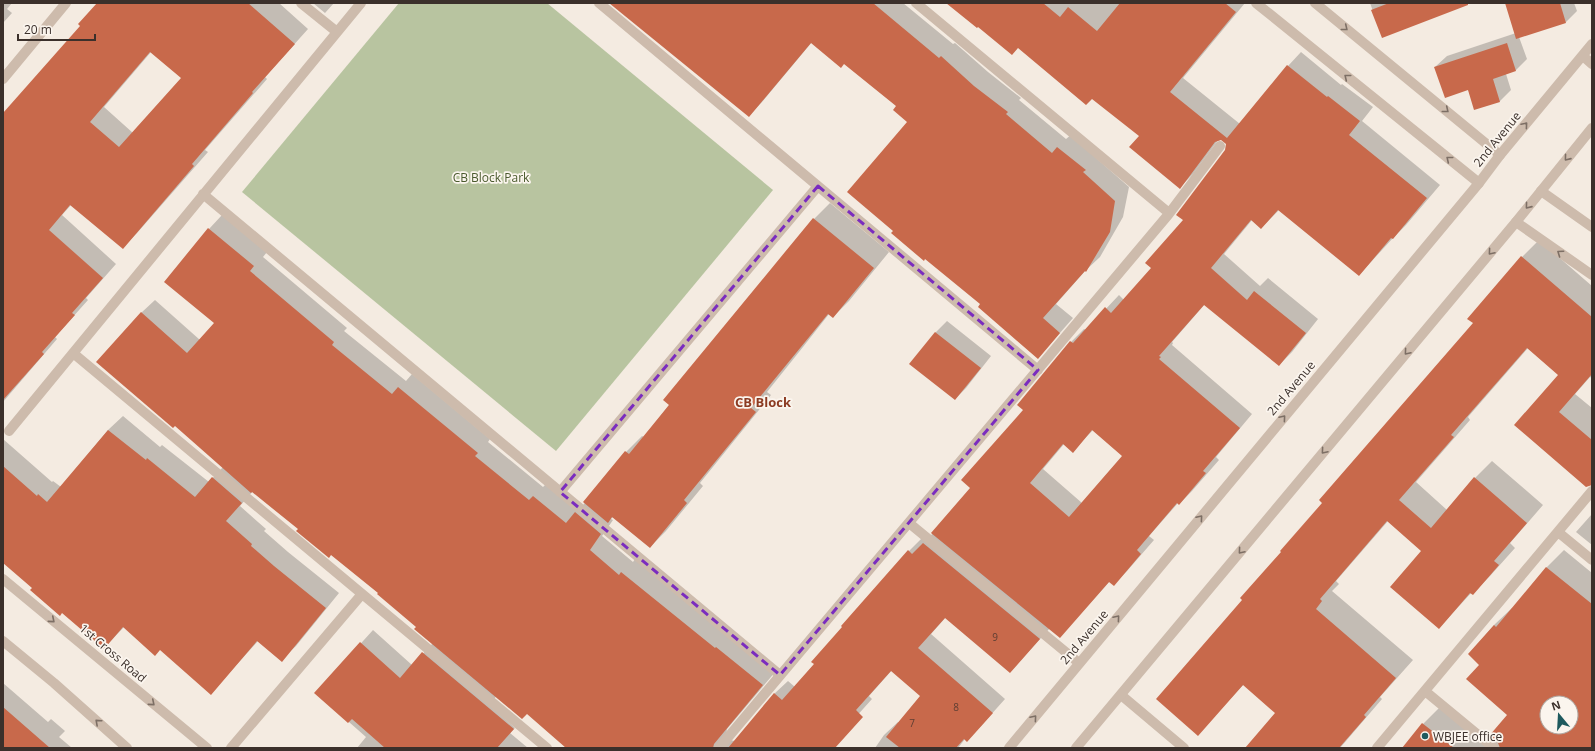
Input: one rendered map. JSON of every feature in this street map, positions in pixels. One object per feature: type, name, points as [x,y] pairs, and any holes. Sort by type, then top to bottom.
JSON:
[{"type":"street","points":[[3,79],[66,3]]},
{"type":"street","points":[[301,3],[337,32]]},
{"type":"street","points":[[9,431],[361,3]]},
{"type":"street","points":[[599,3],[1038,370]]},
{"type":"street","points":[[916,3],[1169,213]]},
{"type":"street","points":[[1256,3],[1479,183]]},
{"type":"street","points":[[1315,3],[1500,155]]},
{"type":"street","name":"2nd Avenue","points":[[1009,748],[1479,183],[1500,155],[1592,44]]},
{"type":"street","points":[[1583,56],[1592,64]]},
{"type":"street","points":[[1076,748],[1516,222],[1592,128]]},
{"type":"street","points":[[719,748],[1169,213],[1220,146]]},
{"type":"street","points":[[560,492],[818,186]]},
{"type":"street","points":[[1541,191],[1592,227]]},
{"type":"street","points":[[203,194],[780,675]]},
{"type":"street","points":[[1516,222],[1592,275]]},
{"type":"street","points":[[73,353],[546,748]]},
{"type":"street","points":[[1377,748],[1592,491]]},
{"type":"street","points":[[909,523],[1079,664]]},
{"type":"street","points":[[1558,532],[1592,560]]},
{"type":"street","name":"1st Cross Road","points":[[3,579],[207,748]]},
{"type":"street","points":[[231,748],[362,594]]},
{"type":"street","points":[[3,641],[127,748]]},
{"type":"street","points":[[1425,691],[1494,748]]},
{"type":"street","points":[[1121,695],[1184,748]]},
{"type":"highlighted area","points":[[818,186],[1038,370],[780,675],[560,492]]},
{"type":"green space","name":"CB Block Park","points":[[399,3],[547,3],[773,190],[556,451],[242,192]]},
{"type":"building","points":[[97,3],[248,3],[295,44],[252,92],[253,93],[192,164],[194,166],[123,249],[70,205],[49,230],[103,278],[72,313],[75,315],[42,352],[44,354],[3,400],[3,113],[80,26],[78,24]],"holes":[[[150,52],[181,78],[119,147],[90,122]]]},
{"type":"building","points":[[609,3],[873,3],[939,58],[941,56],[974,86],[1008,112],[1006,114],[1052,153],[1057,147],[1086,170],[1083,172],[1115,201],[1110,232],[1086,272],[1085,271],[1043,318],[1060,333],[1038,359],[978,307],[980,304],[925,259],[924,261],[891,233],[893,231],[847,192],[907,122],[893,110],[896,106],[844,64],[841,68],[811,43],[749,117]]},
{"type":"building","points":[[946,3],[1043,3],[1060,17],[1068,7],[1097,31],[1120,3],[1225,3],[1236,12],[1170,92],[1227,138],[1287,65],[1360,121],[1349,135],[1427,198],[1393,239],[1391,238],[1359,276],[1278,210],[1261,229],[1251,220],[1211,268],[1247,300],[1254,291],[1306,333],[1279,366],[1204,305],[1159,356],[1161,357],[1159,359],[1240,428],[1203,471],[1206,473],[1179,505],[1177,503],[1137,550],[1141,554],[1114,586],[1109,582],[1060,638],[931,533],[970,488],[961,480],[1023,410],[1017,405],[1070,341],[1073,343],[1105,307],[1111,313],[1151,268],[1145,263],[1183,220],[1176,215],[1225,150],[1226,144],[1221,140],[1215,142],[1180,189],[1129,147],[1139,136],[1092,99],[1086,105],[1018,48],[1012,55],[978,27],[977,28]],"holes":[[[1092,430],[1122,456],[1069,517],[1030,483],[1063,444],[1073,453]]]},
{"type":"building","points":[[1389,3],[1468,3],[1468,5],[1382,38],[1371,10]]},
{"type":"building","points":[[1505,3],[1560,3],[1566,23],[1516,39]]},
{"type":"building","points":[[1507,43],[1516,71],[1493,79],[1500,102],[1474,110],[1468,90],[1445,98],[1434,67]]},
{"type":"building","points":[[813,218],[874,268],[833,318],[828,314],[751,408],[756,412],[684,500],[687,503],[650,548],[612,517],[608,523],[583,502],[625,451],[629,454],[669,405],[663,400]]},
{"type":"building","points":[[208,228],[254,266],[250,271],[334,342],[332,345],[392,394],[398,387],[478,453],[475,456],[529,500],[533,496],[566,523],[575,512],[601,534],[590,550],[619,575],[621,572],[763,685],[714,744],[713,748],[566,748],[527,714],[522,719],[414,629],[416,627],[377,594],[378,593],[331,555],[329,558],[296,531],[298,529],[252,492],[251,493],[175,426],[173,428],[96,362],[141,312],[187,353],[214,323],[164,282]]},
{"type":"building","points":[[1521,256],[1592,317],[1592,374],[1559,412],[1592,440],[1592,485],[1586,487],[1514,425],[1558,375],[1527,348],[1451,435],[1454,437],[1399,500],[1431,528],[1474,477],[1527,523],[1494,561],[1499,565],[1473,595],[1470,593],[1439,629],[1390,587],[1421,551],[1387,521],[1320,599],[1322,601],[1316,609],[1396,678],[1364,715],[1366,717],[1339,748],[1245,748],[1275,713],[1243,685],[1198,736],[1156,699],[1242,600],[1240,598],[1322,503],[1319,500],[1473,323],[1467,319]]},
{"type":"building","points":[[935,332],[981,368],[955,400],[909,364]]},
{"type":"building","points":[[108,430],[146,460],[147,458],[195,497],[212,477],[242,503],[226,521],[252,544],[251,546],[326,608],[282,662],[257,641],[211,695],[160,650],[155,656],[123,627],[104,649],[62,613],[60,616],[30,590],[32,588],[3,563],[3,466],[37,496],[38,494],[47,502]]},
{"type":"building","points":[[923,543],[1040,639],[1010,673],[945,618],[918,648],[993,713],[967,742],[964,739],[956,748],[900,748],[886,737],[920,696],[891,671],[856,710],[863,717],[835,748],[728,748],[774,693],[782,700],[814,664],[811,662],[842,627],[841,626],[908,550],[912,554]]},
{"type":"building","points":[[1546,567],[1592,604],[1592,748],[1500,748],[1498,743],[1489,736],[1507,715],[1466,679],[1479,665],[1468,654],[1494,625],[1496,627]]},
{"type":"building","points":[[360,642],[400,678],[422,652],[514,729],[497,748],[385,748],[352,719],[348,723],[314,693]]},
{"type":"building","points":[[3,707],[50,748],[3,748]]},
{"type":"building","name":"WBJEE office","points":[[1422,723],[1454,748],[1402,748]]},
{"type":"place","name":"WBJEE office","points":[[1425,736]]},
{"type":"district","name":"CB Block","points":[[763,402]]}]
